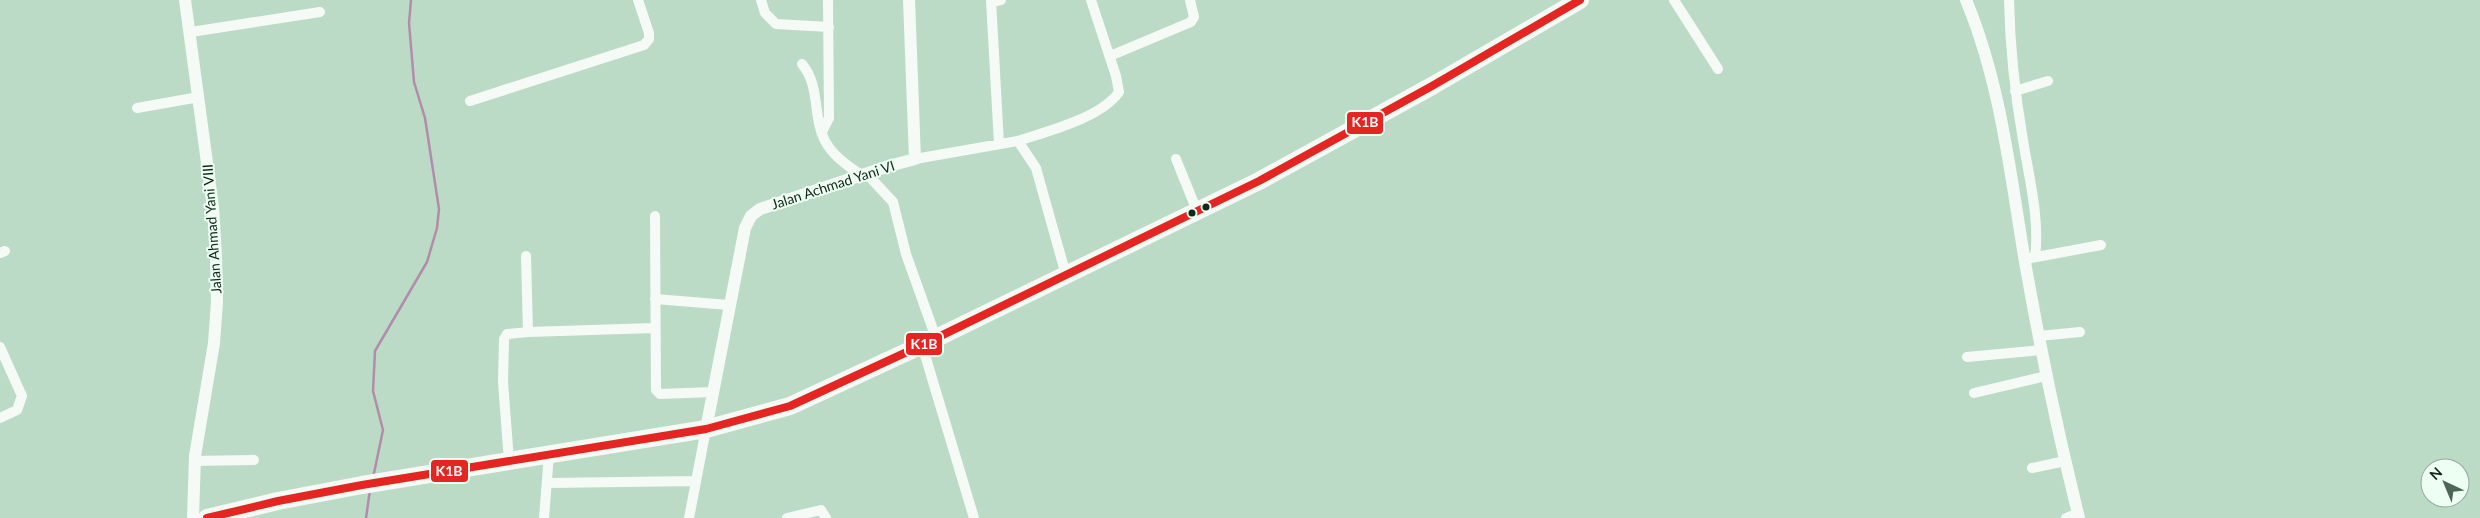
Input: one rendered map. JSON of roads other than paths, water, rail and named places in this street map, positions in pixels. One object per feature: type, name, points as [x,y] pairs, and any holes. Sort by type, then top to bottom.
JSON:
[{"type":"highway","points":[[207,518],[278,500],[362,485],[706,429],[790,406],[929,342],[1319,150],[1580,0]]},
{"type":"street","name":"Jalan Ahmad Yani VIII","points":[[185,0],[200,96],[213,207],[217,302],[214,344],[194,461],[193,518]]},
{"type":"street","points":[[470,101],[644,45],[649,39],[638,0]]},
{"type":"street","points":[[761,0],[765,13],[776,24],[829,27]]},
{"type":"street","points":[[824,129],[830,118],[828,0]]},
{"type":"street","name":"Jalan Achmad Yani VI","points":[[706,429],[745,228],[751,216],[760,209],[915,159],[909,0]]},
{"type":"street","points":[[915,159],[1018,141],[1079,119],[1110,103],[1120,90],[1091,0]]},
{"type":"street","points":[[1110,56],[1191,22],[1194,17],[1190,0]]},
{"type":"street","points":[[1674,0],[1718,69]]},
{"type":"street","points":[[1966,0],[1985,49],[2000,104],[2030,258],[2041,350],[2065,461],[2074,516]]},
{"type":"street","points":[[2009,0],[2015,90],[2037,236],[2030,258]]},
{"type":"street","points":[[994,1],[999,144]]},
{"type":"street","points":[[191,32],[320,12]]},
{"type":"street","points":[[802,64],[814,85],[831,150],[842,162],[868,173],[893,202],[974,518]]},
{"type":"street","points":[[2015,90],[2048,81]]},
{"type":"street","points":[[137,108],[200,96]]},
{"type":"street","points":[[1018,141],[1036,168],[1066,275]]},
{"type":"street","points":[[2007,143],[2023,141]]},
{"type":"street","points":[[1176,159],[1197,211]]},
{"type":"street","points":[[655,216],[654,328],[656,392],[660,394],[713,392]]},
{"type":"street","points":[[2030,258],[2101,245]]},
{"type":"street","points":[[526,256],[528,332]]},
{"type":"street","points":[[654,299],[729,305]]},
{"type":"street","points":[[509,461],[503,382],[504,339],[509,334],[654,328]]},
{"type":"street","points":[[2039,336],[2080,332]]},
{"type":"street","points":[[0,347],[22,396],[17,410],[0,418]]},
{"type":"street","points":[[1967,357],[2041,350]]},
{"type":"street","points":[[1974,393],[2046,376]]},
{"type":"street","points":[[689,518],[706,429]]},
{"type":"street","points":[[544,518],[549,454]]},
{"type":"street","points":[[194,461],[254,460]]},
{"type":"street","points":[[2032,468],[2065,461]]},
{"type":"street","points":[[548,484],[696,481]]},
{"type":"street","points":[[787,518],[821,510],[826,518]]},
{"type":"waterway","points":[[373,478],[383,430],[373,391],[375,351],[427,262],[437,228],[439,209],[425,118],[414,82],[409,23],[411,0]]},
{"type":"waterway","points":[[366,518],[370,490]]}]
